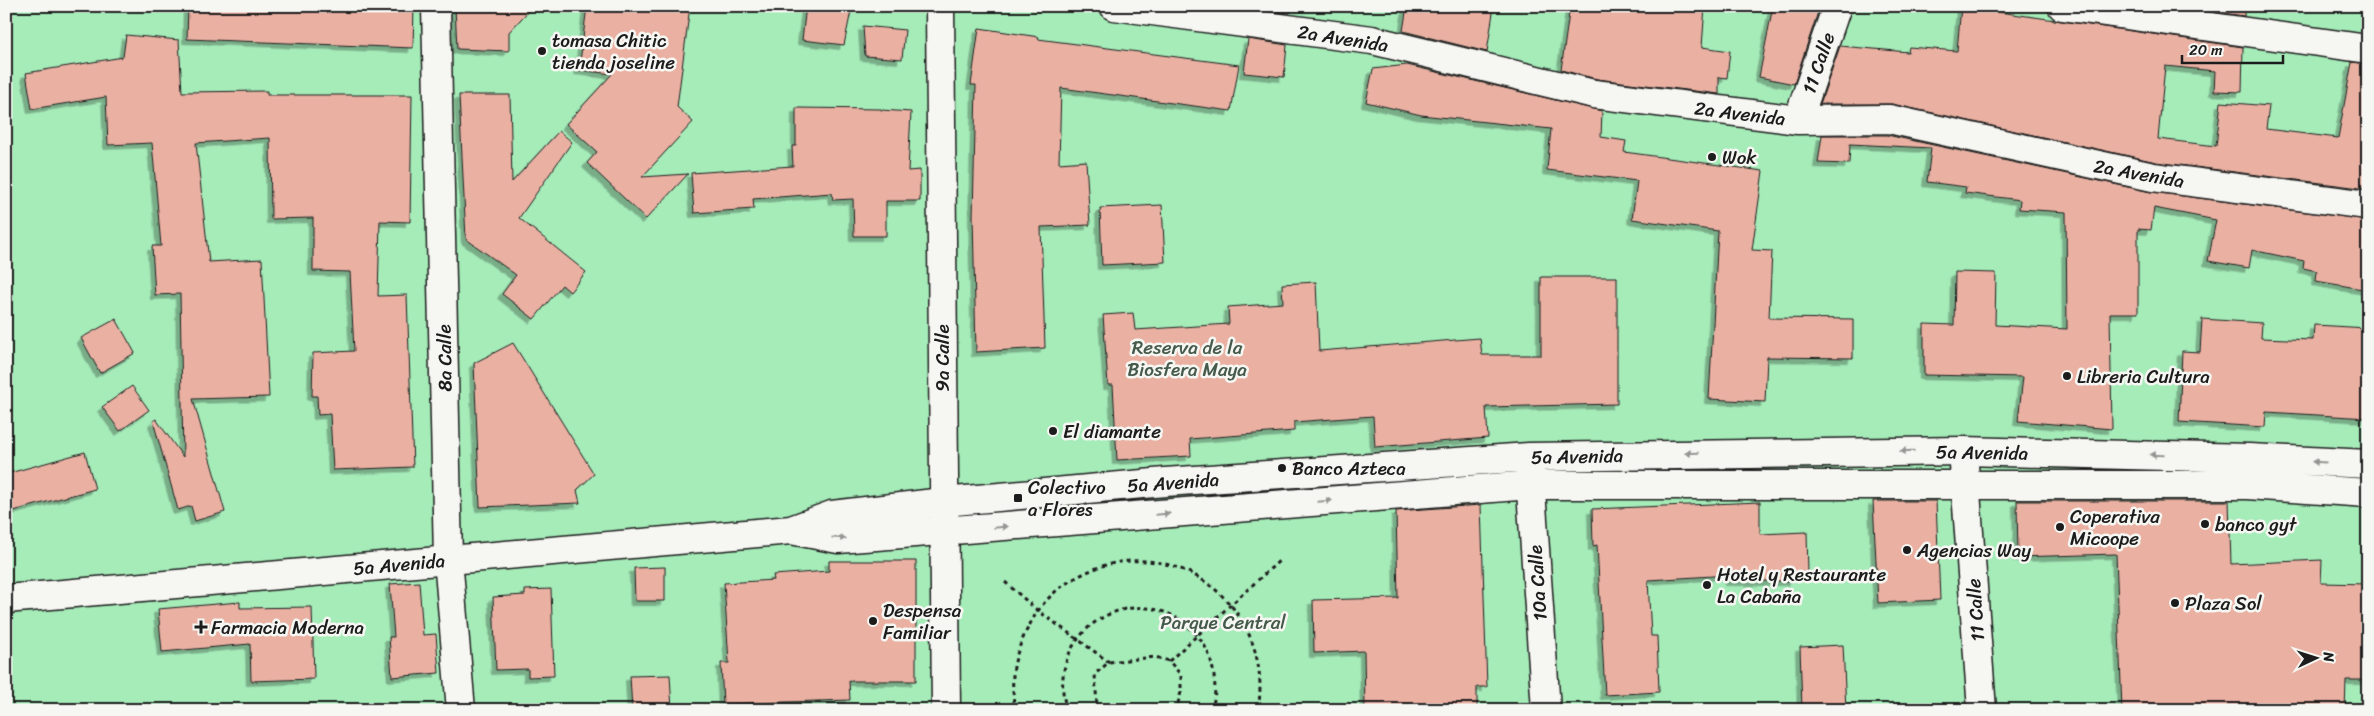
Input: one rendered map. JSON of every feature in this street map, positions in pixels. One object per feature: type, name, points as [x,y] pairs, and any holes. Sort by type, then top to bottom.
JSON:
[{"type":"street","name":"8a Calle","points":[[436,6],[448,559],[461,710]]},
{"type":"street","name":"9a Calle","points":[[940,6],[942,502],[946,710]]},
{"type":"street","name":"2a Avenida","points":[[1114,6],[1372,40],[1594,94],[1798,120],[1889,119],[2152,177],[2368,205]]},
{"type":"street","name":"11 Calle","points":[[1798,120],[1837,6]]},
{"type":"street","points":[[2062,6],[2368,49]]},
{"type":"street","name":"5a Avenida","points":[[6,599],[791,530],[832,515],[942,502],[1165,482],[1529,457],[1962,451],[2248,458],[2368,464]]},
{"type":"street","name":"11 Calle","points":[[1962,451],[1982,710]]},
{"type":"street","points":[[1723,453],[1723,484]]},
{"type":"street","name":"10a Calle","points":[[1529,457],[1546,710]]},
{"type":"street","points":[[2247,485],[2248,458]]},
{"type":"street","name":"5a Avenida","points":[[791,530],[838,539],[1531,484],[1965,483],[2247,485],[2368,493]]},
{"type":"path","points":[[1169,661],[1280,560]]},
{"type":"path","points":[[1014,710],[1012,675],[1020,641],[1037,610],[1059,588],[1086,571],[1116,562],[1148,561],[1179,568],[1201,579],[1231,604],[1249,631],[1259,661],[1261,693],[1258,710]]},
{"type":"path","points":[[1005,582],[1037,610],[1109,662]]},
{"type":"path","points":[[1067,710],[1062,679],[1066,658],[1077,639],[1093,623],[1107,615],[1136,607],[1159,610],[1180,619],[1198,635],[1210,656],[1215,679],[1214,704],[1211,710]]},
{"type":"path","points":[[1100,710],[1097,707],[1094,674],[1109,662],[1155,657],[1169,661],[1181,675],[1179,708],[1172,710]]},
{"type":"green space","name":"Reserva de la Biosfera Maya","points":[[6,6],[2368,6],[2368,710],[6,710]]},
{"type":"building","points":[[188,6],[414,6],[413,48],[187,39]]},
{"type":"building","points":[[455,6],[533,6],[509,32],[509,51],[457,49]]},
{"type":"building","points":[[587,6],[690,6],[677,107],[693,122],[642,177],[688,174],[646,219],[587,163],[597,152],[566,124],[612,74],[579,70]]},
{"type":"building","points":[[806,6],[852,6],[844,45],[802,40]]},
{"type":"building","points":[[1266,6],[1291,6],[1290,13],[1266,10]]},
{"type":"building","points":[[1407,6],[1494,6],[1487,52],[1403,31]]},
{"type":"building","points":[[1570,6],[1705,6],[1702,47],[1730,51],[1727,78],[1719,77],[1719,94],[1597,79],[1561,70]]},
{"type":"building","points":[[1773,6],[1820,6],[1794,84],[1759,77]]},
{"type":"building","points":[[1961,6],[1999,6],[1999,12],[2243,47],[2242,92],[2214,91],[2215,71],[2165,66],[2158,139],[2216,146],[2221,102],[2269,106],[2266,129],[2338,138],[2352,62],[2368,64],[2368,189],[2156,162],[1892,104],[1820,104],[1840,46],[1908,52],[1909,47],[1957,51]]},
{"type":"building","points":[[2181,6],[2245,6],[2244,16]]},
{"type":"building","points":[[863,26],[905,30],[902,59],[865,56]]},
{"type":"building","points":[[979,28],[1039,37],[1038,39],[1239,65],[1231,111],[1061,88],[1059,163],[1086,161],[1090,225],[1041,227],[1045,348],[976,352],[973,216],[976,85],[971,85]]},
{"type":"building","points":[[126,35],[179,40],[182,92],[267,91],[267,95],[412,95],[410,222],[380,221],[378,296],[407,295],[413,467],[333,470],[330,414],[318,415],[317,396],[312,396],[313,353],[354,351],[350,272],[313,271],[313,218],[271,219],[270,138],[196,143],[209,262],[262,259],[269,397],[193,399],[225,512],[195,521],[191,506],[178,510],[153,421],[156,419],[183,457],[180,294],[155,295],[152,246],[161,246],[152,143],[108,145],[106,97],[32,109],[26,73],[123,57]]},
{"type":"building","points":[[1248,39],[1287,45],[1284,77],[1244,73]]},
{"type":"building","points":[[1407,65],[1602,111],[1601,137],[1626,141],[1624,152],[1763,171],[1752,250],[1772,251],[1769,318],[1853,319],[1853,358],[1767,357],[1765,402],[1709,399],[1718,231],[1632,219],[1637,181],[1547,170],[1551,129],[1421,115],[1366,102],[1373,69]]},
{"type":"building","points":[[459,95],[510,95],[512,182],[559,131],[572,142],[519,218],[586,272],[570,292],[562,285],[534,319],[502,294],[516,275],[466,239]]},
{"type":"building","points":[[796,108],[881,109],[911,112],[908,171],[920,170],[920,201],[886,201],[886,236],[854,236],[853,199],[833,200],[832,193],[753,199],[754,209],[694,213],[691,173],[793,166],[792,146],[796,146]]},
{"type":"building","points":[[1822,135],[1887,135],[2151,192],[2368,220],[2368,290],[2316,281],[2317,271],[2303,268],[2304,261],[2252,250],[2249,268],[2208,261],[2216,220],[2154,208],[2151,230],[2138,229],[2138,313],[2110,313],[2112,429],[2018,421],[2023,377],[1924,375],[1924,324],[1954,325],[1955,272],[1996,273],[1995,325],[2067,329],[2066,212],[2019,209],[2020,200],[1965,193],[1966,187],[1927,182],[1931,148],[1850,144],[1849,164],[1818,163]]},
{"type":"building","points":[[1162,205],[1165,262],[1102,265],[1100,208]]},
{"type":"building","points":[[1541,277],[1617,277],[1617,404],[1486,407],[1488,438],[1375,447],[1373,416],[1294,422],[1294,431],[1190,439],[1191,456],[1117,460],[1113,385],[1108,385],[1103,315],[1133,313],[1135,330],[1229,324],[1228,307],[1283,303],[1282,284],[1316,282],[1319,351],[1480,338],[1482,355],[1541,355]]},
{"type":"building","points":[[116,319],[135,353],[100,373],[81,338]]},
{"type":"building","points":[[2202,319],[2262,323],[2261,338],[2313,340],[2314,325],[2368,328],[2368,418],[2266,412],[2265,427],[2179,422],[2182,351],[2200,352]]},
{"type":"building","points":[[513,343],[594,474],[577,490],[580,503],[480,507],[474,363]]},
{"type":"building","points":[[132,386],[149,410],[120,431],[102,407]]},
{"type":"building","points":[[85,452],[95,489],[6,513],[6,474]]},
{"type":"building","name":"Agencias Way","points":[[1873,501],[1936,501],[1940,600],[1878,603]]},
{"type":"building","points":[[2017,501],[2229,501],[2231,564],[2322,560],[2321,583],[2368,584],[2368,680],[2346,680],[2345,710],[2283,708],[2283,710],[2122,710],[2116,554],[2018,557]]},
{"type":"building","points":[[1760,502],[1760,534],[1807,532],[1808,573],[1793,573],[1793,581],[1729,581],[1729,575],[1648,580],[1651,636],[1657,636],[1659,692],[1605,695],[1597,545],[1593,546],[1592,509]]},
{"type":"building","points":[[1481,505],[1487,687],[1477,687],[1477,710],[1365,710],[1364,651],[1314,653],[1313,600],[1398,598],[1396,511]]},
{"type":"building","points":[[829,561],[916,561],[916,681],[849,681],[850,700],[723,704],[721,663],[729,663],[724,583],[774,580],[773,575],[829,571]]},
{"type":"building","points":[[665,567],[665,601],[635,601],[634,568]]},
{"type":"building","points":[[419,582],[423,635],[436,634],[439,673],[392,677],[389,637],[394,637],[390,584]]},
{"type":"building","points":[[551,589],[554,676],[528,677],[528,669],[496,670],[493,597],[525,595],[525,590]]},
{"type":"building","points":[[240,602],[240,608],[312,607],[314,679],[251,681],[250,644],[162,652],[158,609]]},
{"type":"building","points":[[1843,645],[1846,710],[1802,710],[1800,647]]},
{"type":"building","points":[[670,675],[672,710],[632,710],[630,676]]},
{"type":"place","name":"tomasa Chitic tienda joseline","points":[[542,51]]},
{"type":"place","name":"Wok","points":[[1712,157]]},
{"type":"place","name":"Libreria Cultura","points":[[2067,376]]},
{"type":"place","name":"El diamante","points":[[1053,431]]},
{"type":"place","name":"Banco Azteca","points":[[1282,468]]},
{"type":"place","name":"Colectivo a Flores","points":[[1018,498]]},
{"type":"place","name":"banco gyt","points":[[2205,524]]},
{"type":"place","name":"Coperativa Micoope","points":[[2060,527]]},
{"type":"place","name":"Agencias Way","points":[[1907,550]]},
{"type":"place","name":"Hotel y Restaurante La Cabaña","points":[[1707,585]]},
{"type":"place","name":"Plaza Sol","points":[[2175,603]]},
{"type":"place","name":"Despensa Familiar","points":[[873,621]]},
{"type":"place","name":"Farmacia Moderna","points":[[201,627]]},
{"type":"park label","name":"Parque Central","points":[[1223,622]]}]
